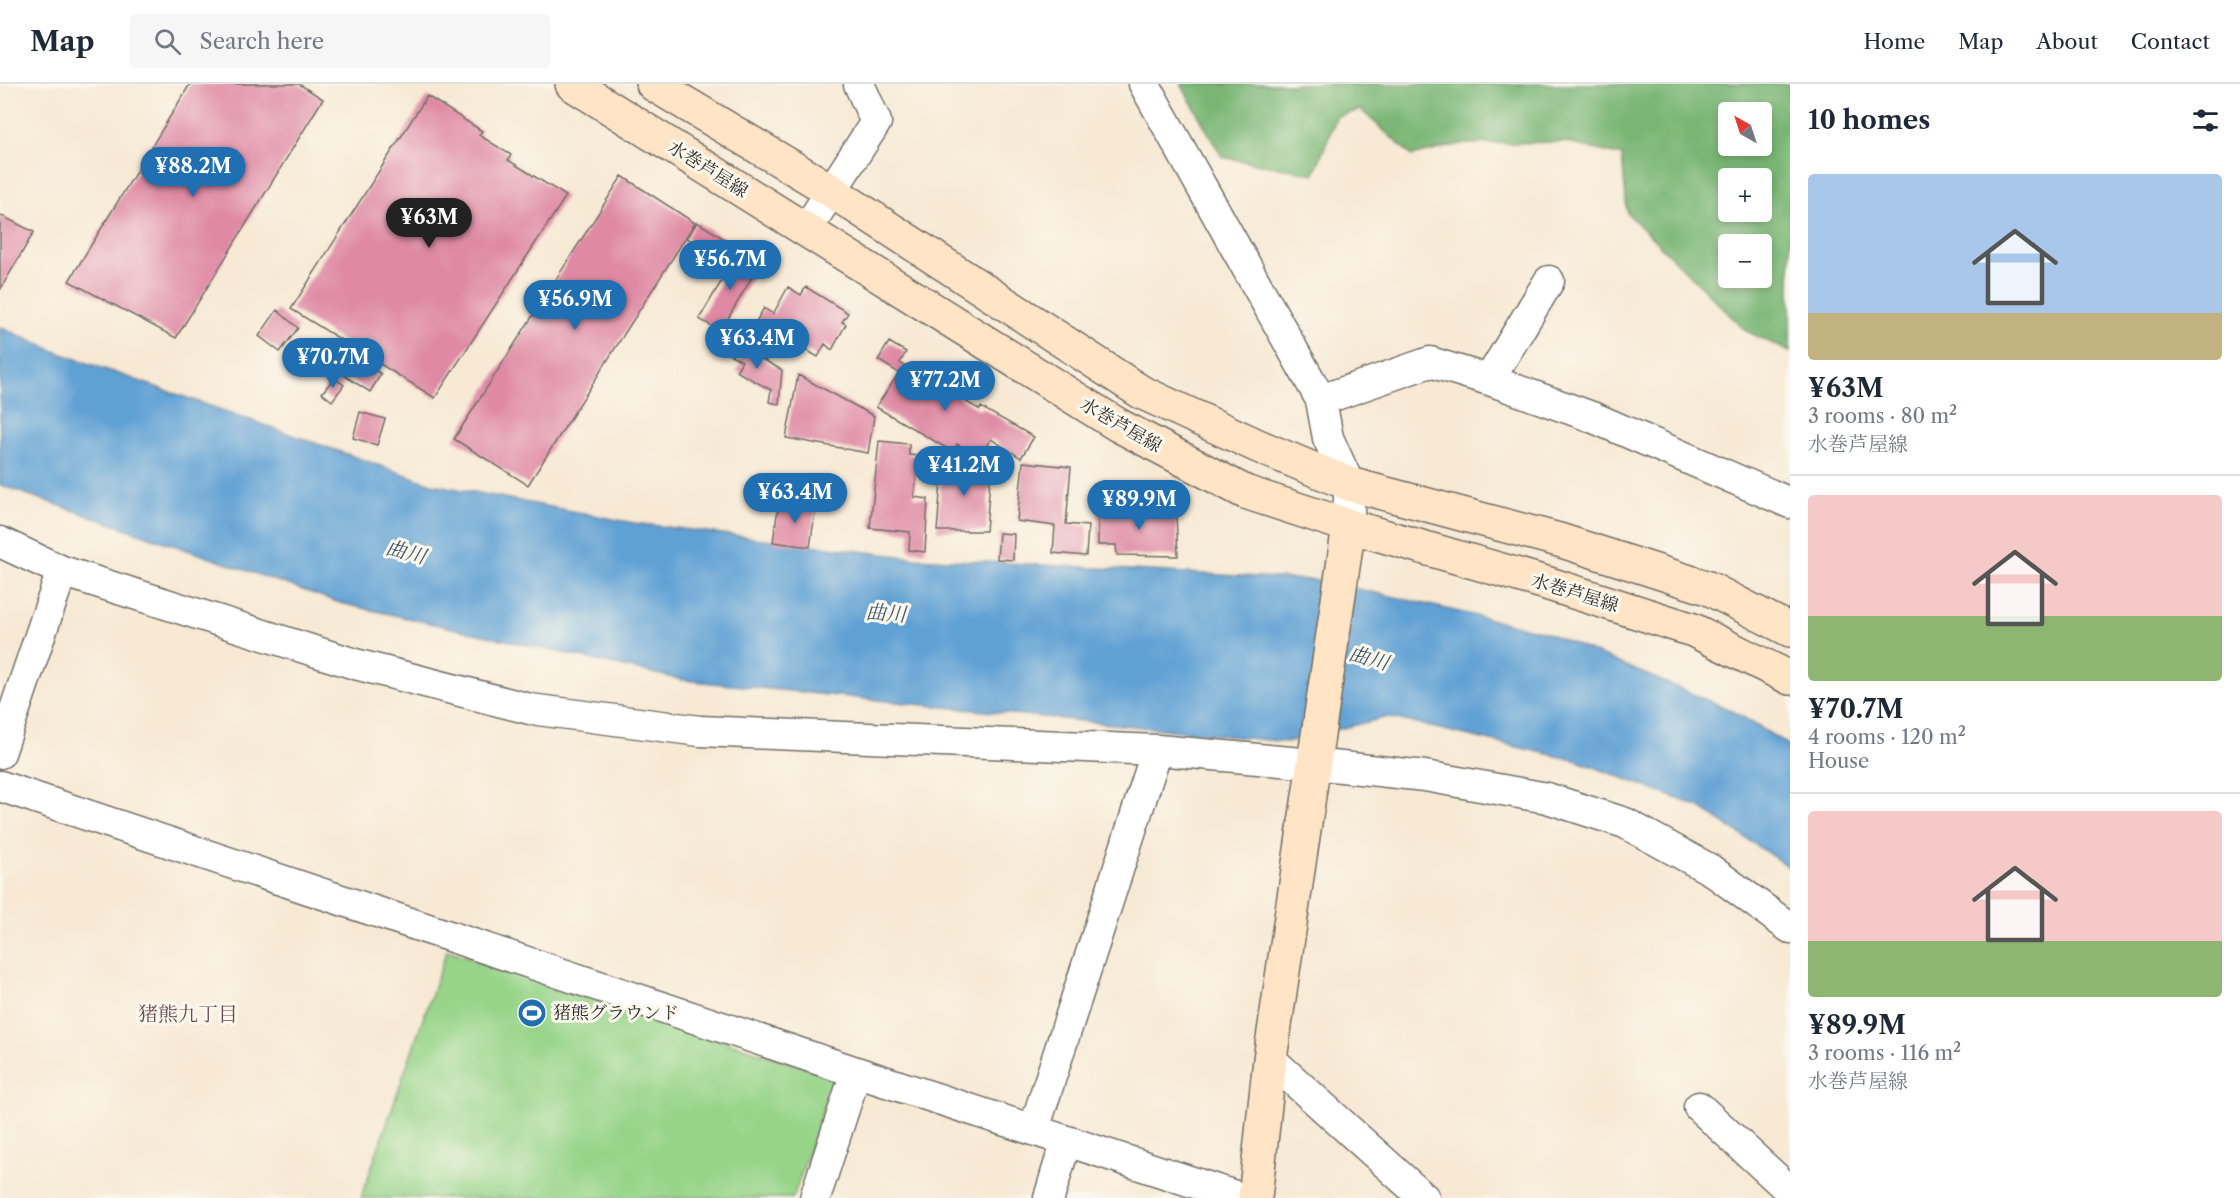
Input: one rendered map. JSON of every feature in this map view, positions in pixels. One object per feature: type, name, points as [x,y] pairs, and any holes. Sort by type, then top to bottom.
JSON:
[{"type":"main road","name":"水巻芦屋線","points":[[572,84],[1118,425],[1245,492],[1349,526],[1546,583],[1693,630],[1790,678]]},
{"type":"main road","points":[[653,84],[830,190],[1141,392],[1258,446],[1349,484],[1559,540],[1708,588],[1790,630]]},
{"type":"main road","points":[[1255,1198],[1270,1059],[1349,526]]},
{"type":"street","points":[[806,230],[876,122],[859,84]]},
{"type":"street","points":[[1144,84],[1321,400],[1328,438],[1349,484],[1349,526]]},
{"type":"street","points":[[1489,380],[1549,281]]},
{"type":"street","points":[[1321,400],[1430,362],[1489,380],[1592,417],[1790,503]]},
{"type":"street","points":[[0,542],[62,571],[355,664],[530,709],[700,731],[1315,756],[1547,798],[1624,823],[1711,870],[1790,928]]},
{"type":"street","points":[[0,753],[62,571]]},
{"type":"street","points":[[1035,1130],[1156,750]]},
{"type":"street","points":[[0,786],[1241,1198]]},
{"type":"street","points":[[1270,1059],[1424,1198]]},
{"type":"street","points":[[815,1198],[856,1072]]},
{"type":"street","points":[[1699,1107],[1790,1191]]},
{"type":"street","points":[[1049,1198],[1066,1141]]},
{"type":"green space","points":[[1181,84],[1790,84],[1790,352],[1746,331],[1627,213],[1622,156],[1565,142],[1461,144],[1412,156],[1361,110],[1337,116],[1314,174],[1222,157]]},
{"type":"green space","name":"猪熊グラウンド","points":[[447,950],[834,1077],[793,1198],[361,1198]]},
{"type":"water","name":"曲川","points":[[0,327],[62,354],[432,484],[634,523],[916,558],[1313,580],[1545,632],[1733,711],[1790,746],[1790,868],[1699,807],[1578,761],[1388,717],[1286,742],[683,680],[340,603],[0,485]]},
{"type":"building","points":[[190,84],[299,84],[323,99],[176,338],[69,281]]},
{"type":"building","points":[[427,96],[482,131],[479,135],[511,155],[508,160],[566,196],[435,398],[291,309]]},
{"type":"building","points":[[622,176],[695,223],[528,485],[454,439]]},
{"type":"building","points":[[0,215],[34,232],[0,290]]},
{"type":"building","points":[[697,222],[739,248],[729,264],[687,238]]},
{"type":"building","points":[[740,250],[761,261],[721,331],[699,319]]},
{"type":"building","points":[[788,287],[801,295],[806,287],[848,313],[842,322],[846,324],[832,350],[825,344],[818,357],[801,347],[795,355],[751,330],[764,308],[773,314]]},
{"type":"building","points":[[277,310],[298,328],[280,352],[259,336]]},
{"type":"building","points":[[725,339],[782,370],[779,404],[769,402],[771,390],[736,371],[742,361],[720,349]]},
{"type":"building","points":[[889,342],[906,352],[900,363],[980,410],[981,407],[1034,437],[1021,458],[991,439],[980,456],[957,444],[953,452],[876,407],[899,373],[878,360]]},
{"type":"building","points":[[349,353],[381,374],[370,392],[337,371]]},
{"type":"building","points":[[798,375],[874,416],[868,453],[786,438]]},
{"type":"building","points":[[334,378],[344,385],[332,401],[322,393]]},
{"type":"building","points":[[360,412],[385,419],[377,445],[353,438]]},
{"type":"building","points":[[879,441],[909,444],[909,455],[919,456],[914,497],[928,499],[925,552],[909,550],[910,532],[870,528]]},
{"type":"building","points":[[943,458],[955,459],[955,465],[991,466],[986,531],[937,531]]},
{"type":"building","points":[[1023,462],[1071,467],[1066,524],[1088,526],[1086,556],[1053,553],[1055,526],[1017,521]]},
{"type":"building","points":[[779,501],[816,506],[810,547],[773,542]]},
{"type":"building","points":[[1132,501],[1154,501],[1153,514],[1176,514],[1178,556],[1117,555],[1116,545],[1098,545],[1098,512],[1132,512]]},
{"type":"building","points":[[999,533],[1014,534],[1013,560],[997,559]]},
{"type":"place","name":"猪熊グラウンド","points":[[532,1013]]},
{"type":"district","name":"猪熊九丁目","points":[[188,1014]]}]
